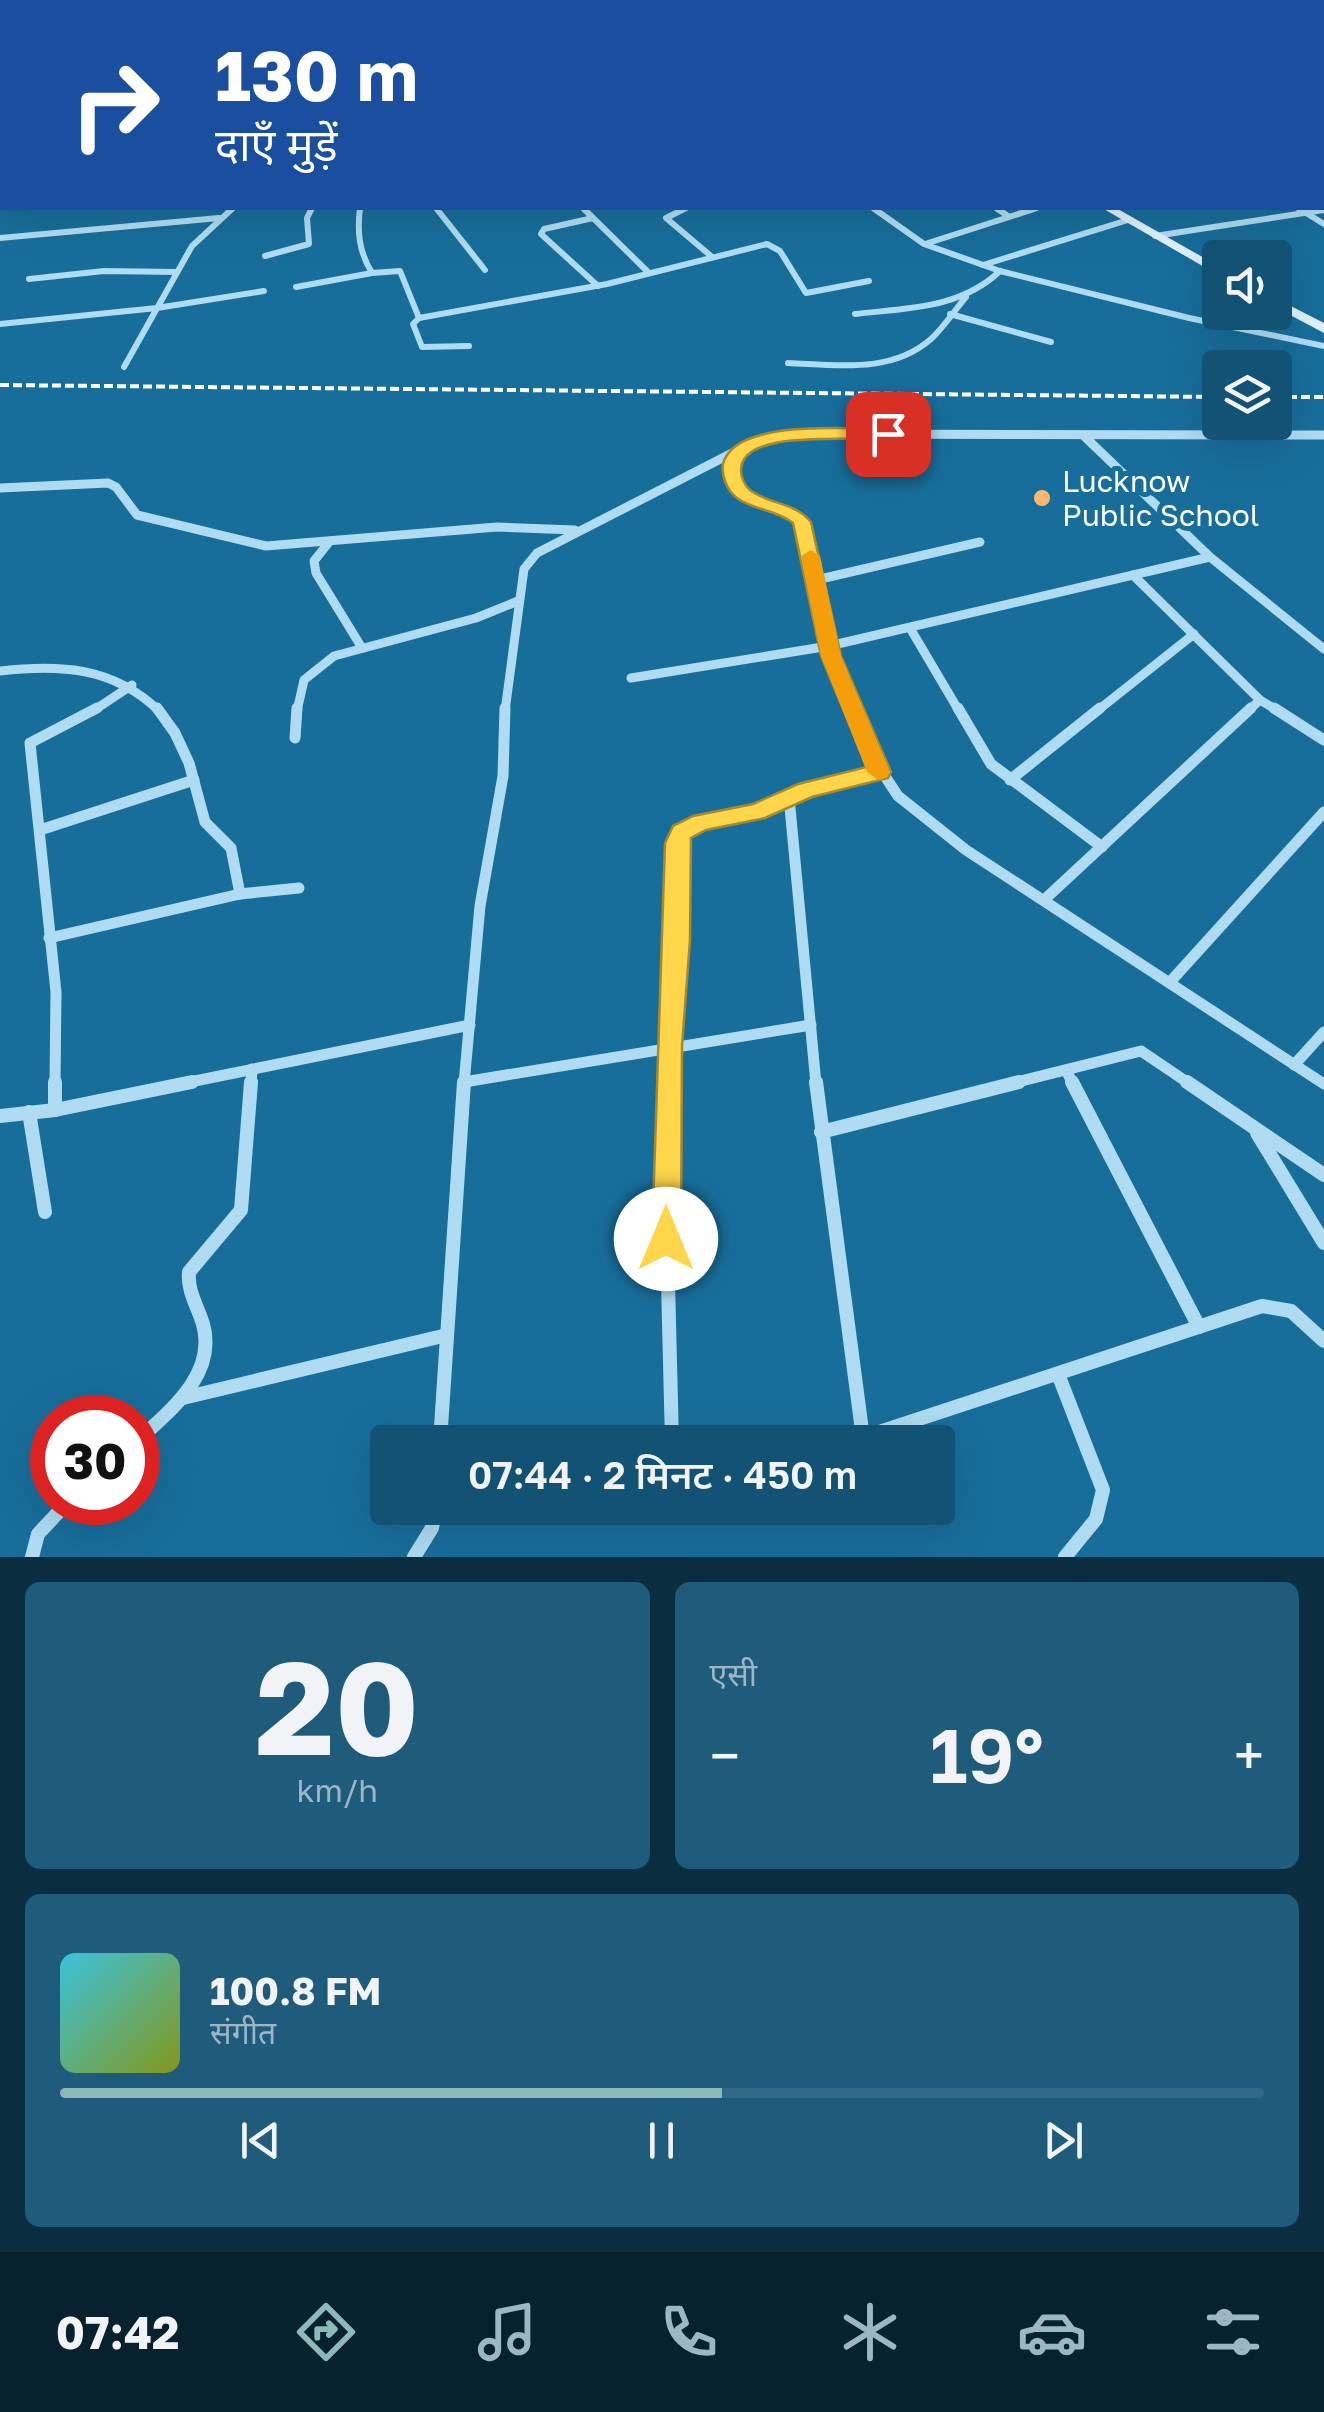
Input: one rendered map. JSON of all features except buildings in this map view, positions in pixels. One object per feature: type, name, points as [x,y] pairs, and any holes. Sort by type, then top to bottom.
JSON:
[{"type":"street","points":[[124,367],[192,246],[230,210]]},
{"type":"street","points":[[265,256],[309,244],[311,210]]},
{"type":"street","points":[[360,210],[359,250],[372,273]]},
{"type":"street","points":[[438,210],[484,270]]},
{"type":"street","points":[[585,210],[649,273]]},
{"type":"street","points":[[682,210],[666,218],[711,256]]},
{"type":"street","points":[[876,210],[924,244],[1000,271],[1188,318],[1324,346]]},
{"type":"street","points":[[999,210],[1008,216]]},
{"type":"street","points":[[924,244],[1029,210]]},
{"type":"street","points":[[1111,210],[1202,262]]},
{"type":"street","points":[[1301,210],[1324,224]]},
{"type":"street","points":[[1155,236],[1324,210]]},
{"type":"street","points":[[0,238],[219,218]]},
{"type":"street","points":[[593,218],[544,229],[540,234],[598,286]]},
{"type":"street","points":[[982,265],[1128,220]]},
{"type":"street","points":[[468,346],[422,347],[413,324],[418,318],[598,286],[711,256],[772,246],[792,266],[802,290],[810,294],[869,281]]},
{"type":"street","points":[[296,287],[400,271],[418,318]]},
{"type":"street","points":[[788,364],[878,364],[898,360],[929,342],[966,297],[990,283],[1000,271]]},
{"type":"street","points":[[29,279],[104,272],[177,272]]},
{"type":"street","points":[[0,324],[157,308],[264,291]]},
{"type":"street","points":[[856,314],[966,297]]},
{"type":"street","points":[[1292,311],[1324,329]]},
{"type":"street","points":[[950,314],[1051,342]]},
{"type":"street","points":[[441,1425],[464,1082],[481,901],[502,787],[502,734],[518,601],[528,561],[576,530],[756,441],[786,434],[1324,435]]},
{"type":"street","points":[[1083,435],[1210,557],[1324,649]]},
{"type":"street","points":[[739,450],[732,460],[731,476],[736,486],[749,498],[798,517],[829,646],[880,772],[920,817],[1324,1084]]},
{"type":"street","points":[[0,488],[108,483],[116,487],[130,509],[152,520],[266,546],[497,528],[576,530]]},
{"type":"street","points":[[328,542],[314,562],[316,574],[362,648]]},
{"type":"street","points":[[816,580],[980,542]]},
{"type":"street","points":[[630,678],[829,646],[1210,557]]},
{"type":"street","points":[[1133,575],[1260,700],[1324,740]]},
{"type":"street","points":[[295,738],[304,675],[334,656],[476,618],[518,601]]},
{"type":"street","points":[[910,628],[983,753],[1010,780],[1102,847]]},
{"type":"street","points":[[1010,780],[1194,634]]},
{"type":"street","points":[[0,671],[24,667],[98,671],[132,685],[154,704],[172,728],[194,780],[206,824],[228,840],[240,894]]},
{"type":"street","points":[[54,1110],[56,992],[30,744],[43,733],[80,719],[132,685]]},
{"type":"street","points":[[1044,900],[1260,700]]},
{"type":"street","points":[[672,1425],[666,1203],[669,1046],[678,940],[677,843],[682,832],[701,822],[757,812],[826,784],[880,772]]},
{"type":"street","points":[[40,830],[194,780]]},
{"type":"street","points":[[789,798],[854,1425]]},
{"type":"street","points":[[1171,981],[1323,813]]},
{"type":"street","points":[[48,938],[240,894],[299,888]]},
{"type":"street","points":[[0,1116],[54,1110],[470,1025]]},
{"type":"street","points":[[464,1082],[811,1025]]},
{"type":"street","points":[[1294,1064],[1324,1032]]},
{"type":"street","points":[[821,1132],[1141,1051],[1324,1175]]},
{"type":"street","points":[[160,1419],[183,1398],[208,1348],[207,1330],[188,1286],[187,1274],[241,1210],[252,1070]]},
{"type":"street","points":[[1066,1070],[1199,1327]]},
{"type":"street","points":[[28,1112],[45,1212]]},
{"type":"street","points":[[1254,1130],[1324,1244]]},
{"type":"street","points":[[902,1425],[1262,1306],[1278,1306],[1300,1317],[1324,1341]]},
{"type":"street","points":[[183,1398],[447,1336]]},
{"type":"street","points":[[1058,1374],[1103,1490],[1102,1509],[1093,1526],[1068,1556]]},
{"type":"street","points":[[32,1557],[38,1534],[46,1525]]},
{"type":"street","points":[[414,1557],[433,1525]]},
{"type":"railway","points":[[0,385],[1202,397]]},
{"type":"railway","points":[[1292,397],[1324,397]]},
{"type":"slow traffic","points":[[811,556],[831,656],[878,772]]},
{"type":"place","name":"Lucknow Public School","points":[[1042,498]]},
{"type":"route","points":[[666,1239],[669,1046],[678,940],[677,843],[682,832],[701,822],[757,812],[806,790],[880,772],[831,656],[802,522],[792,512],[743,494],[731,476],[732,460],[739,450],[771,436],[888,434]]}]
